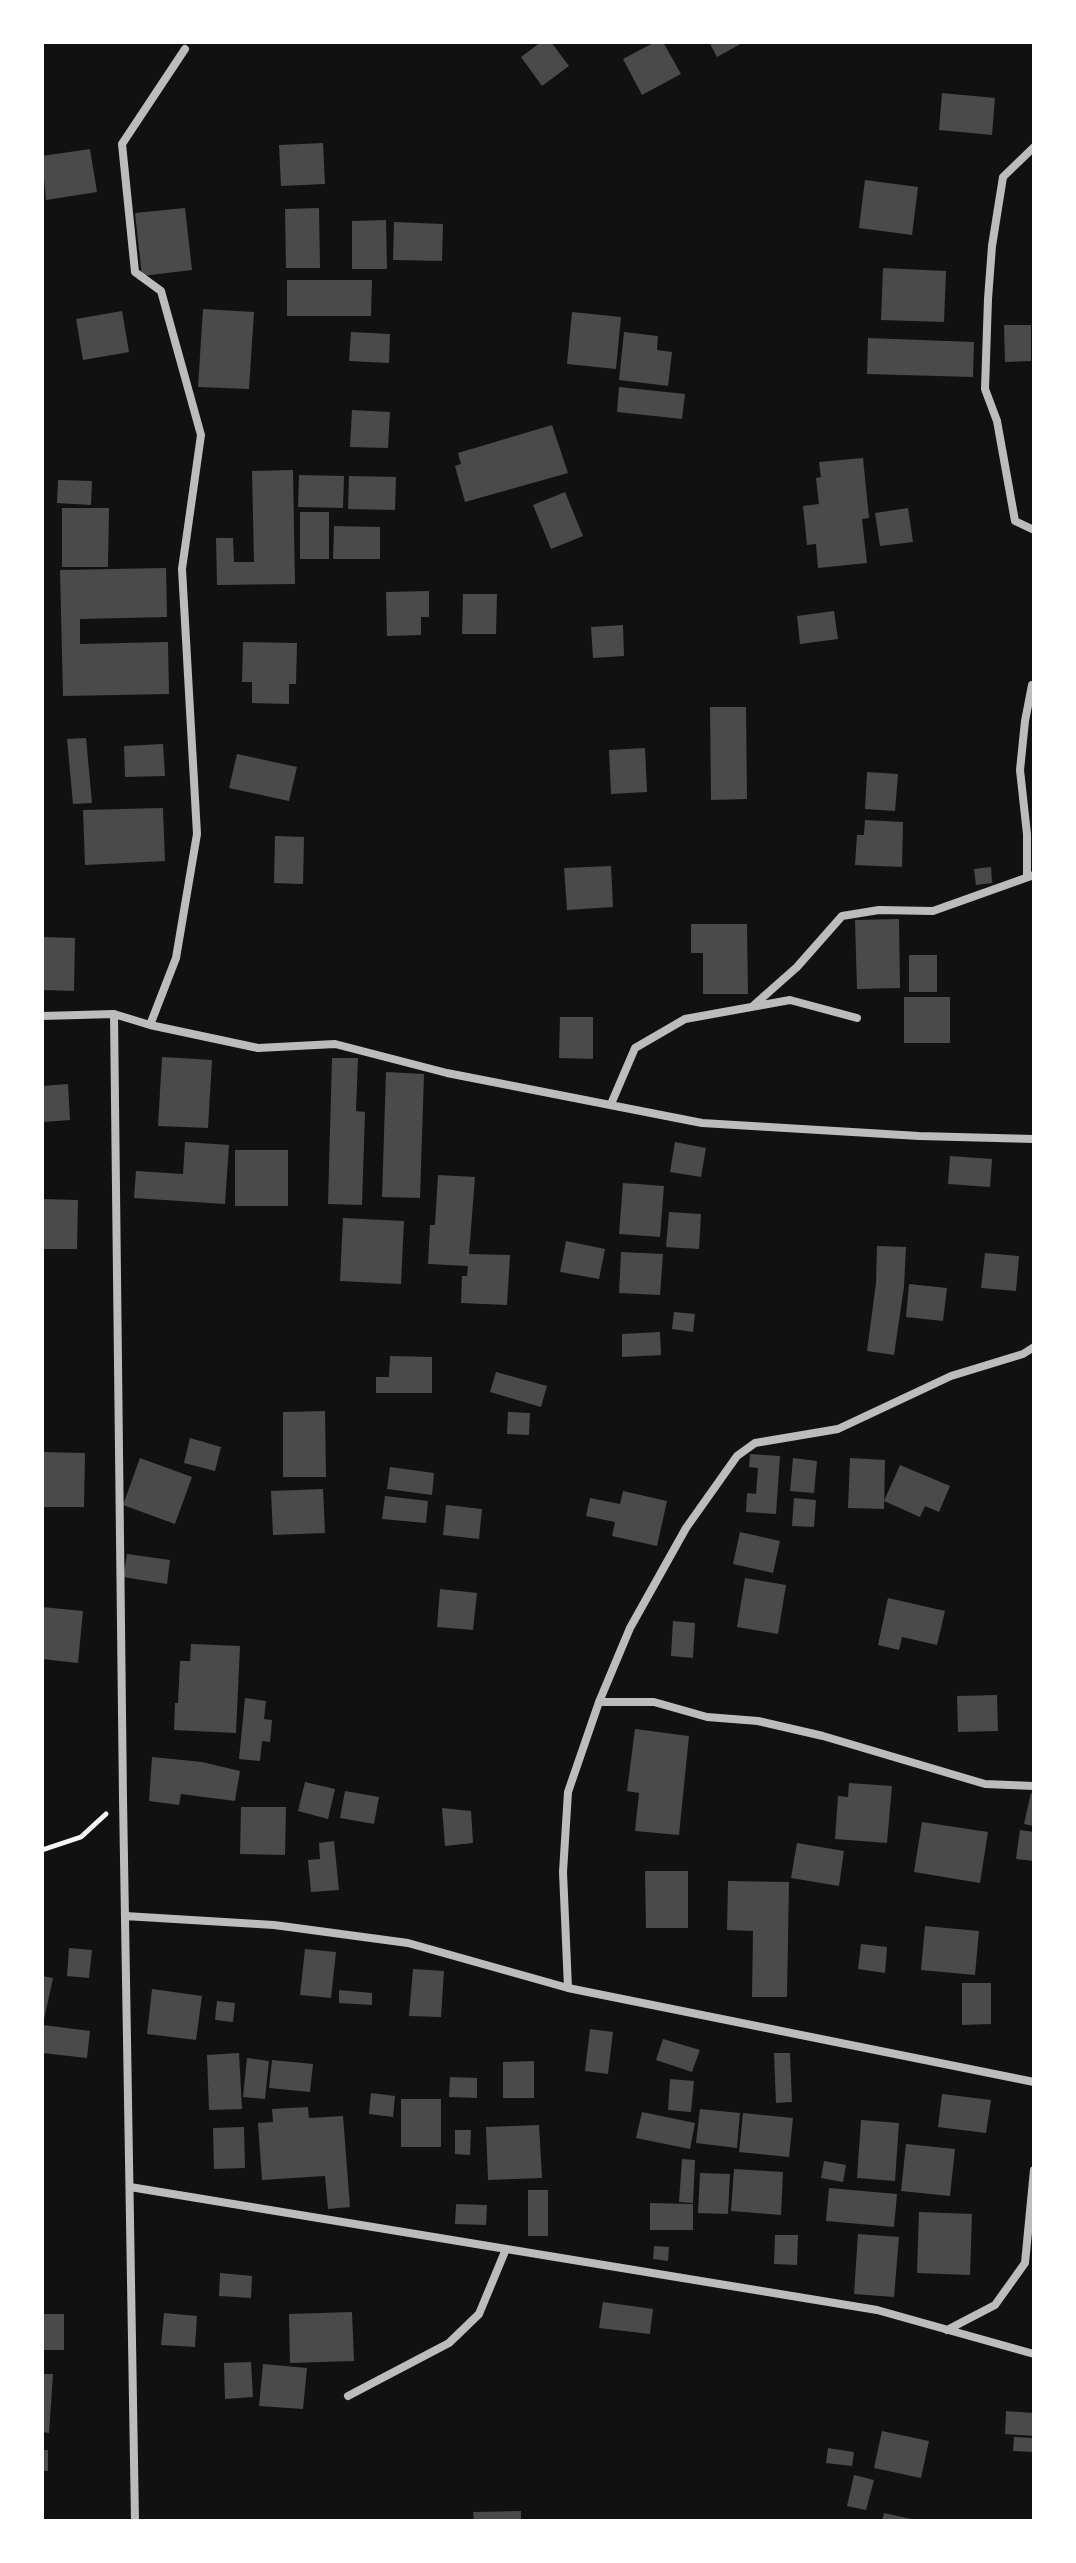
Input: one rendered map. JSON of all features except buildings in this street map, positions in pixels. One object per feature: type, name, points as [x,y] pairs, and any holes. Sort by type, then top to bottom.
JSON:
[{"type":"street","points":[[150,1025],[176,958],[197,834],[182,569],[201,435],[161,291],[135,272],[122,144],[185,49]]},
{"type":"street","points":[[1034,147],[1003,177],[992,246],[985,389],[997,421],[1015,521],[1034,530]]},
{"type":"street","points":[[753,1006],[797,967],[842,916],[879,910],[933,911],[1031,876],[1020,770],[1032,685]]},
{"type":"street","points":[[611,1104],[635,1048],[685,1019],[790,1000],[857,1018]]},
{"type":"street","points":[[114,1014],[135,2521]]},
{"type":"street","points":[[42,1016],[114,1014],[150,1025],[258,1048],[335,1044],[447,1073],[702,1123],[919,1136],[1034,1139]]},
{"type":"street","points":[[568,1988],[563,1872],[568,1792],[599,1702],[630,1628],[679,1541],[737,1456],[755,1443],[838,1429],[951,1376],[1023,1354],[1034,1347]]},
{"type":"street","points":[[599,1702],[654,1702],[707,1717],[758,1721],[838,1740],[985,1784],[1034,1786]]},
{"type":"street","points":[[125,1916],[274,1925],[408,1943],[568,1988],[1033,2082],[1034,2092]]},
{"type":"street","points":[[947,2330],[995,2305],[1025,2263],[1034,2170]]},
{"type":"street","points":[[130,2187],[877,2310],[1034,2354]]},
{"type":"street","points":[[348,2396],[449,2343],[479,2314],[506,2249]]},
{"type":"path","points":[[42,1850],[81,1837],[123,1799]]}]
